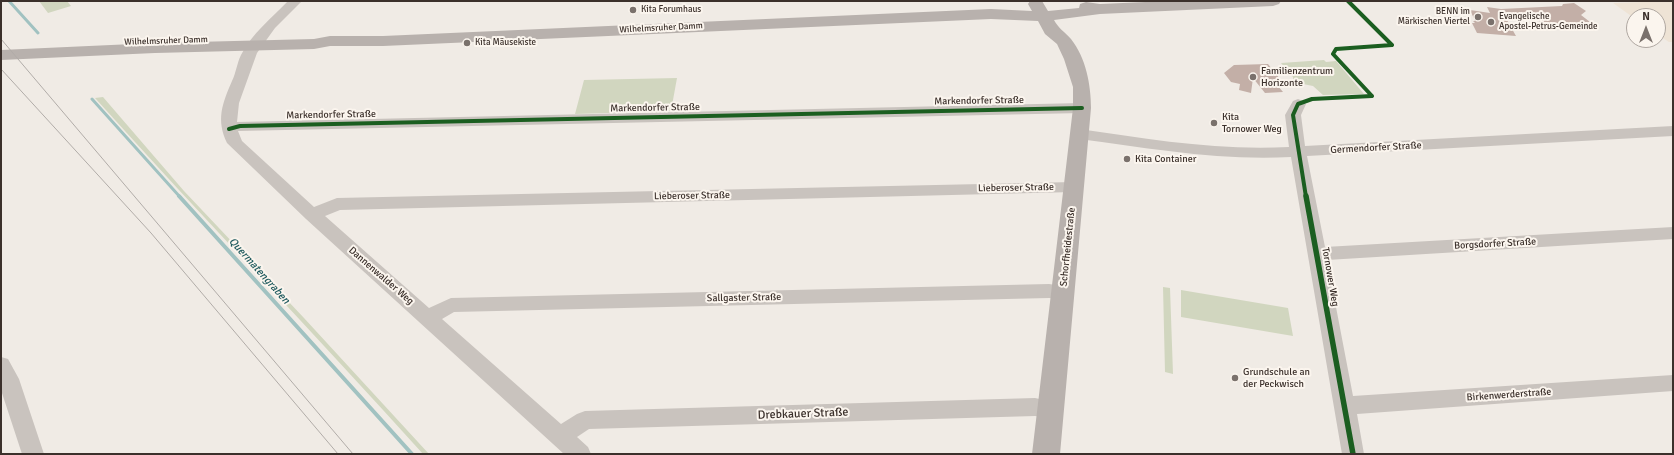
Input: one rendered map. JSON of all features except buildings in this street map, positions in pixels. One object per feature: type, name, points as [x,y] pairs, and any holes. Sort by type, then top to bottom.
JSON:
[{"type":"main road","name":"Wilhelmsruher Damm","points":[[1,47],[163,40],[314,44],[330,41],[391,40],[991,14],[1005,16],[1045,8],[1086,12],[1100,8],[1273,1]]},
{"type":"main road","name":"Schorfheidestraße","points":[[1045,8],[1052,30],[1064,42],[1073,59],[1082,87],[1082,108],[1046,454]]},
{"type":"main road","name":"Wilhelmsruher Damm","points":[[1,55],[264,42]]},
{"type":"street","name":"Dannenwalder Weg","points":[[292,5],[290,13],[264,42],[241,78],[233,94],[228,120],[230,136],[238,147],[312,215],[580,454]]},
{"type":"street","name":"Tornower Weg","points":[[1298,104],[1293,115],[1298,152],[1353,454]]},
{"type":"street","name":"Markendorfer Straße","points":[[229,129],[240,126],[1082,108]]},
{"type":"street","name":"Germendorfer Straße","points":[[1079,134],[1197,150],[1233,152],[1298,152],[1673,131]]},
{"type":"street","name":"Lieberoser Straße","points":[[312,215],[337,204],[1074,187]]},
{"type":"street","name":"Borgsdorfer Straße","points":[[1317,254],[1673,233]]},
{"type":"street","name":"Sallgaster Straße","points":[[428,318],[451,305],[1049,291],[1063,292]]},
{"type":"street","points":[[1,365],[8,379],[33,454]]},
{"type":"street","name":"Birkenwerderstraße","points":[[1344,406],[1673,383]]},
{"type":"street","name":"Drebkauer Straße","points":[[561,436],[585,420],[1035,407],[1050,409]]},
{"type":"green space","points":[[39,1],[67,1],[71,6],[48,13]]},
{"type":"green space","points":[[1324,60],[1326,62],[1336,61],[1364,94],[1323,95],[1313,86],[1293,82],[1293,77],[1281,63]]},
{"type":"green space","points":[[677,78],[671,111],[575,114],[584,80]]},
{"type":"green space","points":[[103,97],[184,191],[304,318],[429,454],[423,454],[95,98]]},
{"type":"green space","points":[[1163,287],[1170,288],[1173,374],[1165,372]]},
{"type":"green space","points":[[1181,290],[1288,308],[1293,336],[1181,317]]},
{"type":"shaded area","points":[[1673,1],[1673,42],[1666,40],[1666,8],[1626,8],[1626,12],[1613,3]]},
{"type":"waterway","name":"Quermatengraben","points":[[9,1],[38,33]]},
{"type":"waterway","name":"Quermatengraben","points":[[92,99],[180,197]]},
{"type":"waterway","name":"Quermatengraben","points":[[179,196],[412,454]]},
{"type":"tram line","points":[[1,39],[353,454]]},
{"type":"tram line","points":[[1,69],[151,233],[338,454]]},
{"type":"cycle path","points":[[1348,1],[1392,45]]},
{"type":"cycle path","points":[[1372,96],[1333,54],[1336,49],[1392,45]]},
{"type":"cycle path","points":[[1353,454],[1299,157],[1293,115],[1298,104],[1312,99],[1372,96]]},
{"type":"cycle path","points":[[229,129],[240,126],[1082,108]]},
{"type":"place","name":"Kita Forumhaus","points":[[633,10]]},
{"type":"place","name":"BENN im Märkischen Viertel","points":[[1478,17]]},
{"type":"place","name":"Evangelische Apostel-Petrus-Gemeinde","points":[[1491,22]]},
{"type":"place","name":"Kita Mäusekiste","points":[[467,43]]},
{"type":"place","name":"Familienzentrum Horizonte","points":[[1253,77]]},
{"type":"place","name":"Kita Tornower Weg","points":[[1214,123]]},
{"type":"place","name":"Kita Container","points":[[1127,159]]},
{"type":"place","name":"Grundschule an der Peckwisch","points":[[1235,378]]}]
